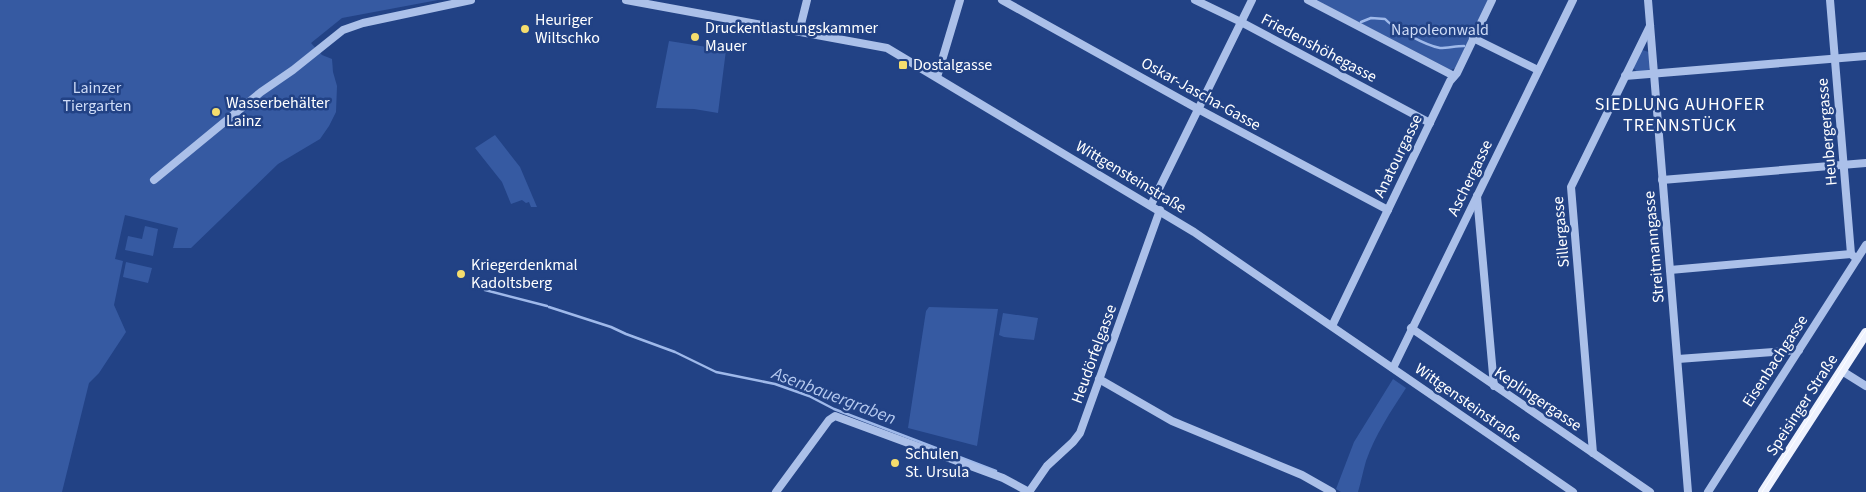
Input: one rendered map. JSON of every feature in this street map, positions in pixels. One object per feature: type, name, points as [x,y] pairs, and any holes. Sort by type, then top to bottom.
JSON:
[{"type":"main road","name":"Speisinger Straße","points":[[1763,492],[1866,333]]},
{"type":"street","points":[[154,180],[261,92],[293,70],[343,30],[352,25],[471,0]]},
{"type":"street","name":"Wittgensteinstraße","points":[[626,0],[669,4],[799,32],[887,48],[1194,232],[1572,492]]},
{"type":"street","points":[[799,32],[807,0]]},
{"type":"street","points":[[936,77],[960,0]]},
{"type":"street","name":"Oskar-Jascha-Gasse","points":[[1002,0],[1198,109],[1388,210]]},
{"type":"street","name":"Friedenshöhegasse","points":[[1195,0],[1241,22],[1430,122]]},
{"type":"street","points":[[1151,205],[1252,0]]},
{"type":"street","points":[[1308,0],[1454,76]]},
{"type":"street","name":"Anatourgasse","points":[[1332,326],[1430,122],[1457,73],[1492,0]]},
{"type":"street","name":"Aschergasse","points":[[1393,368],[1573,0]]},
{"type":"street","name":"Streitmanngasse","points":[[1648,0],[1688,492]]},
{"type":"street","name":"Heubergergasse","points":[[1830,0],[1843,165],[1854,257]]},
{"type":"street","name":"Sillergasse","points":[[1592,453],[1571,187],[1650,26]]},
{"type":"street","points":[[1473,38],[1538,70]]},
{"type":"street","points":[[1625,76],[1866,56]]},
{"type":"street","points":[[1662,180],[1866,163]]},
{"type":"street","points":[[1477,195],[1494,386]]},
{"type":"street","name":"Heudörfelgasse","points":[[1029,492],[1047,466],[1077,438],[1160,210]]},
{"type":"street","name":"Eisenbachgasse","points":[[1708,492],[1799,350],[1854,257],[1866,245]]},
{"type":"street","points":[[1670,270],[1854,257]]},
{"type":"street","name":"Keplingergasse","points":[[1412,328],[1650,492]]},
{"type":"street","points":[[1678,359],[1799,350]]},
{"type":"street","points":[[1842,371],[1866,386]]},
{"type":"street","points":[[1099,379],[1172,422],[1302,474],[1332,492]]},
{"type":"street","points":[[776,492],[829,420],[835,416],[994,475],[1029,492]]},
{"type":"green space","name":"Lainzer Tiergarten","points":[[0,0],[438,0],[342,18],[311,43],[322,55],[332,59],[337,86],[336,112],[329,126],[320,139],[278,164],[191,248],[173,248],[178,228],[125,215],[115,259],[123,261],[114,305],[126,332],[99,373],[89,383],[62,492],[0,492]]},
{"type":"green space","name":"Napoleonwald","points":[[1316,0],[1489,0],[1455,68],[1451,70]]},
{"type":"green space","points":[[669,41],[726,50],[718,113],[694,109],[656,108]]},
{"type":"green space","points":[[1642,50],[1649,52],[1651,66],[1648,71],[1637,72],[1633,67]]},
{"type":"green space","points":[[495,135],[520,167],[537,207],[531,207],[529,202],[526,203],[522,200],[511,204],[502,182],[475,148]]},
{"type":"green space","points":[[145,226],[158,229],[153,256],[125,250],[128,236],[142,239]]},
{"type":"green space","points":[[126,262],[152,268],[148,283],[123,277]]},
{"type":"green space","points":[[929,307],[998,309],[977,446],[908,428],[926,311]]},
{"type":"green space","points":[[1003,313],[1038,318],[1034,340],[999,335]]},
{"type":"green space","points":[[1393,379],[1406,388],[1374,442],[1366,461],[1358,492],[1341,492],[1336,489],[1354,442]]},
{"type":"waterway","points":[[1361,22],[1371,18],[1385,19],[1402,32],[1434,47],[1464,46]]},
{"type":"waterway","name":"Asenbauergraben","points":[[485,290],[547,306]]},
{"type":"waterway","name":"Asenbauergraben","points":[[549,307],[611,327],[675,352],[716,372],[775,384],[809,396],[834,409],[996,471]]},
{"type":"tram line","points":[[1762,492],[1866,330]]},
{"type":"place","name":"Heuriger Wiltschko","points":[[525,29]]},
{"type":"place","name":"Druckentlastungskammer Mauer","points":[[695,37]]},
{"type":"place","name":"Dostalgasse","points":[[903,65]]},
{"type":"place","name":"Wasserbehälter Lainz","points":[[216,112]]},
{"type":"place","name":"Kriegerdenkmal Kadoltsberg","points":[[461,274]]},
{"type":"place","name":"Schulen St. Ursula","points":[[895,463]]},
{"type":"district","name":"SIEDLUNG AUHOFER TRENNSTÜCK","points":[[1680,114]]}]
